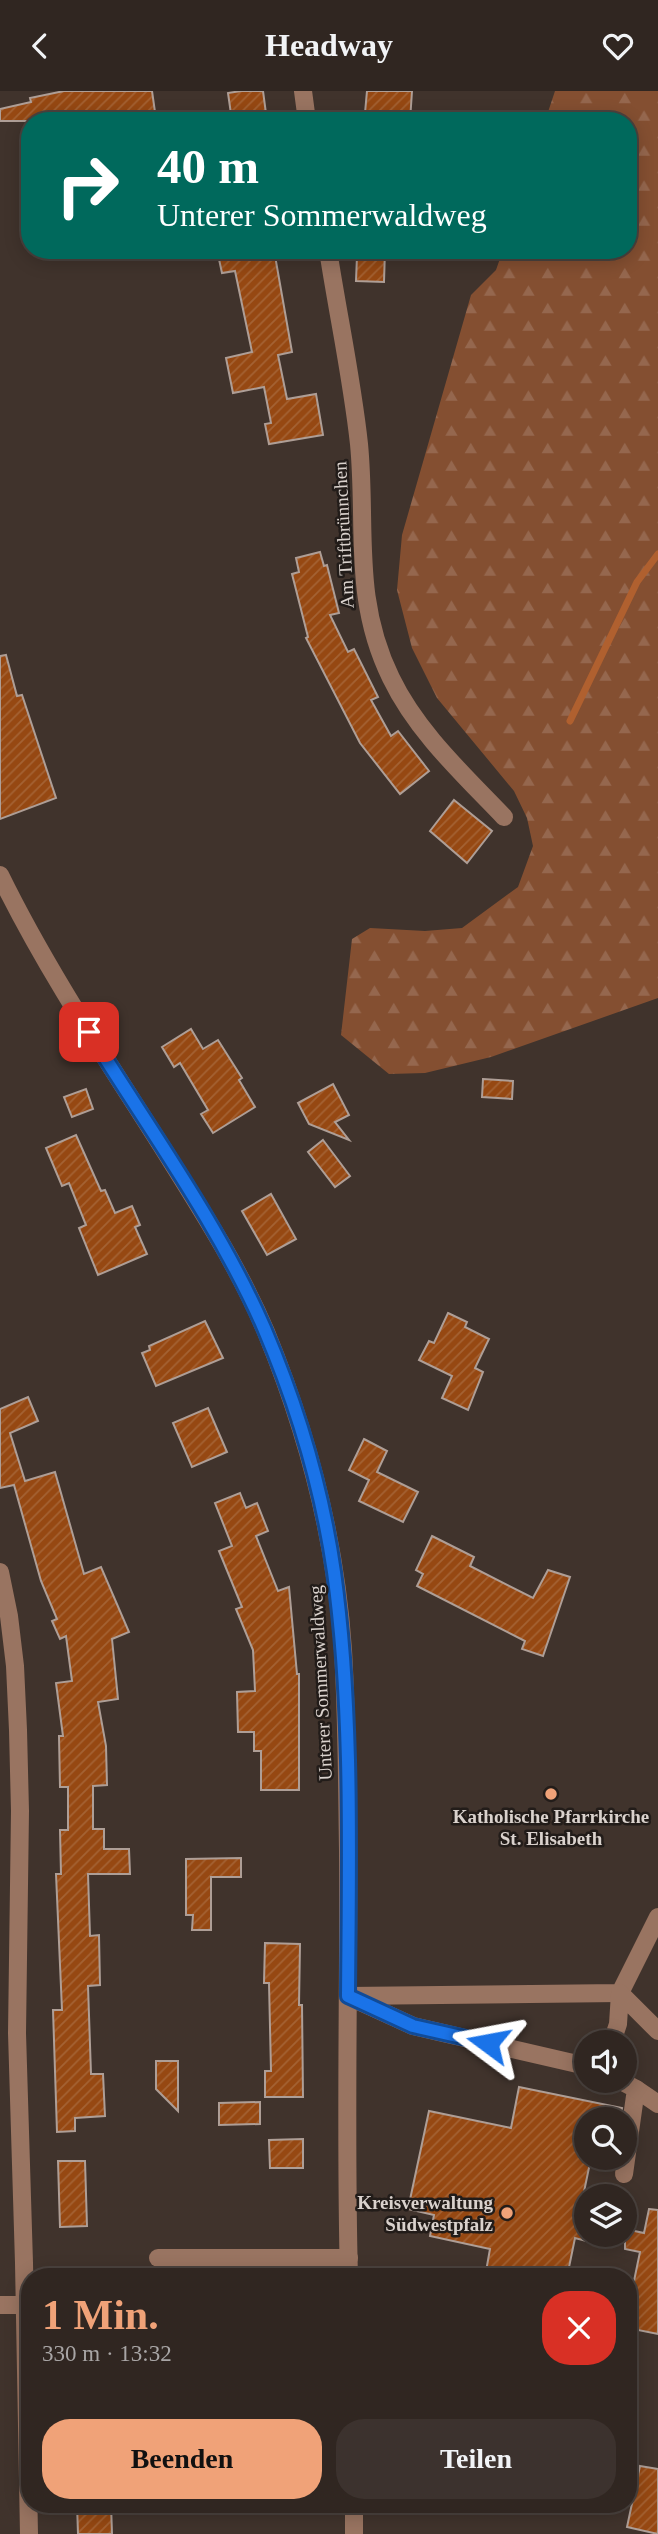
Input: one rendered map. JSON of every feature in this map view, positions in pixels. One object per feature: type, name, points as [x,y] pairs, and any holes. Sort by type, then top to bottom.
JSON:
[{"type":"street","points":[[303,91],[306,112]]},
{"type":"street","name":"Am Triftbrünnchen","points":[[330,259],[359,447],[366,603],[375,643],[391,679],[422,727],[437,747],[505,817]]},
{"type":"street","name":"Unterer Sommerwaldweg","points":[[0,875],[65,993],[220,1242],[264,1328],[288,1387],[320,1504],[334,1570],[343,1648],[349,2268]]},
{"type":"street","points":[[0,1571],[9,1616],[17,1717],[20,1811],[17,2033],[23,2268]]},
{"type":"street","points":[[616,2030],[621,1993],[658,1917]]},
{"type":"street","points":[[0,1924],[18,1926]]},
{"type":"street","points":[[348,1996],[621,1993],[658,2031]]},
{"type":"street","points":[[348,1996],[413,2026],[574,2063]]},
{"type":"street","points":[[637,2090],[658,2104]]},
{"type":"street","points":[[624,2174],[629,2093]]},
{"type":"street","points":[[159,2258],[349,2258]]},
{"type":"street","points":[[0,2305],[21,2305]]},
{"type":"street","points":[[29,2513],[29,2534]]},
{"type":"street","points":[[354,2513],[354,2534]]},
{"type":"green space","points":[[555,91],[658,91],[658,998],[491,1057],[425,1073],[389,1074],[341,1035],[352,939],[370,928],[425,931],[462,928],[518,887],[533,846],[527,818],[514,791],[437,698],[412,648],[397,590],[402,535],[471,295],[496,270],[500,259],[637,259],[637,112],[548,112]]},
{"type":"building","points":[[64,91],[152,91],[155,112],[21,112],[21,121],[0,121],[0,109],[31,102],[30,98]]},
{"type":"building","points":[[263,91],[266,112],[231,112],[228,93]]},
{"type":"building","points":[[367,91],[412,91],[411,112],[365,112]]},
{"type":"building","points":[[219,259],[276,259],[292,352],[278,355],[287,399],[316,394],[323,435],[269,444],[265,424],[271,423],[264,387],[233,393],[226,358],[252,352],[235,271],[222,273]]},
{"type":"building","points":[[357,259],[385,259],[384,282],[356,281]]},
{"type":"building","points":[[320,552],[324,566],[327,565],[339,613],[330,615],[348,652],[354,649],[378,697],[371,700],[391,736],[398,731],[429,771],[400,794],[360,743],[306,638],[308,637],[292,574],[299,572],[296,558]]},
{"type":"building","points":[[6,655],[17,696],[22,695],[56,798],[0,819],[0,656]]},
{"type":"building","points":[[454,800],[492,831],[467,863],[430,831]]},
{"type":"building","points":[[191,1029],[203,1049],[218,1040],[242,1078],[239,1080],[255,1107],[213,1133],[201,1114],[208,1110],[180,1063],[174,1067],[162,1047]]},
{"type":"building","points":[[483,1079],[513,1081],[512,1099],[482,1097]]},
{"type":"building","points":[[333,1084],[349,1115],[335,1122],[349,1140],[309,1124],[298,1103]]},
{"type":"building","points":[[86,1089],[93,1109],[72,1117],[64,1097]]},
{"type":"building","points":[[76,1135],[101,1191],[105,1190],[115,1213],[132,1206],[140,1225],[135,1227],[147,1254],[98,1275],[79,1228],[86,1225],[69,1183],[62,1186],[46,1148]]},
{"type":"building","points":[[323,1140],[350,1176],[335,1187],[308,1152]]},
{"type":"building","points":[[271,1194],[296,1239],[267,1255],[242,1211]]},
{"type":"building","points":[[448,1313],[467,1322],[465,1327],[489,1339],[475,1368],[483,1372],[468,1410],[442,1398],[452,1376],[419,1360],[429,1341],[434,1343]]},
{"type":"building","points":[[205,1321],[223,1358],[156,1386],[142,1353],[150,1350],[149,1346]]},
{"type":"building","points":[[28,1397],[38,1421],[10,1433],[25,1481],[55,1472],[84,1574],[101,1567],[129,1632],[112,1639],[118,1699],[98,1702],[106,1746],[107,1785],[93,1786],[93,1829],[104,1829],[104,1849],[129,1849],[130,1874],[88,1874],[90,1936],[99,1935],[100,1985],[88,1986],[91,2074],[103,2074],[105,2116],[75,2118],[75,2131],[57,2132],[53,2010],[62,2010],[56,1874],[61,1874],[60,1830],[68,1830],[68,1787],[60,1787],[59,1736],[63,1736],[56,1683],[72,1681],[66,1636],[60,1639],[52,1621],[57,1619],[41,1581],[14,1485],[0,1488],[0,1409]]},
{"type":"building","points":[[208,1408],[227,1452],[192,1467],[173,1423]]},
{"type":"building","points":[[364,1439],[387,1451],[377,1472],[418,1492],[403,1522],[359,1501],[369,1480],[349,1470]]},
{"type":"building","points":[[240,1493],[246,1508],[257,1503],[268,1531],[256,1536],[278,1591],[289,1587],[299,1674],[299,1790],[261,1790],[261,1751],[254,1751],[254,1732],[238,1732],[237,1692],[255,1691],[253,1650],[236,1609],[242,1607],[219,1551],[232,1546],[215,1503]]},
{"type":"building","points":[[432,1536],[474,1557],[470,1566],[533,1598],[548,1570],[570,1577],[543,1656],[522,1649],[525,1641],[417,1586],[423,1574],[416,1570]]},
{"type":"building","points":[[241,1858],[241,1877],[211,1877],[211,1930],[192,1930],[193,1915],[186,1915],[186,1859]]},
{"type":"building","points":[[265,1943],[300,1944],[299,2005],[302,2005],[303,2097],[265,2097],[265,2071],[271,2071],[269,1983],[264,1983]]},
{"type":"building","points":[[156,2061],[178,2061],[178,2111],[156,2089]]},
{"type":"building","name":"Kreisverwaltung Südwestpfalz","points":[[519,2087],[617,2107],[574,2107],[574,2170],[589,2170],[586,2184],[574,2184],[574,2243],[569,2268],[487,2268],[490,2249],[430,2236],[434,2215],[408,2209],[429,2111],[511,2128]]},
{"type":"building","points":[[260,2102],[260,2124],[219,2125],[219,2103]]},
{"type":"building","points":[[303,2139],[303,2168],[270,2168],[269,2140]]},
{"type":"building","points":[[58,2161],[85,2161],[87,2226],[60,2227]]},
{"type":"building","points":[[649,2209],[658,2210],[658,2334],[637,2330],[637,2268],[640,2252],[625,2247],[637,2247],[637,2232],[644,2233]]},
{"type":"building","points":[[640,2466],[658,2469],[658,2534],[627,2527],[630,2513],[637,2513]]},
{"type":"building","points":[[77,2513],[111,2513],[112,2534],[78,2534]]},
{"type":"waterway","points":[[570,721],[637,582],[658,554]]},
{"type":"place","name":"Katholische Pfarrkirche St. Elisabeth","points":[[551,1794]]},
{"type":"place","name":"Kreisverwaltung Südwestpfalz","points":[[507,2213]]},
{"type":"route","points":[[89,1032],[239,1275],[288,1387],[305,1444],[334,1570],[343,1648],[348,1996],[413,2026],[488,2043]]}]
